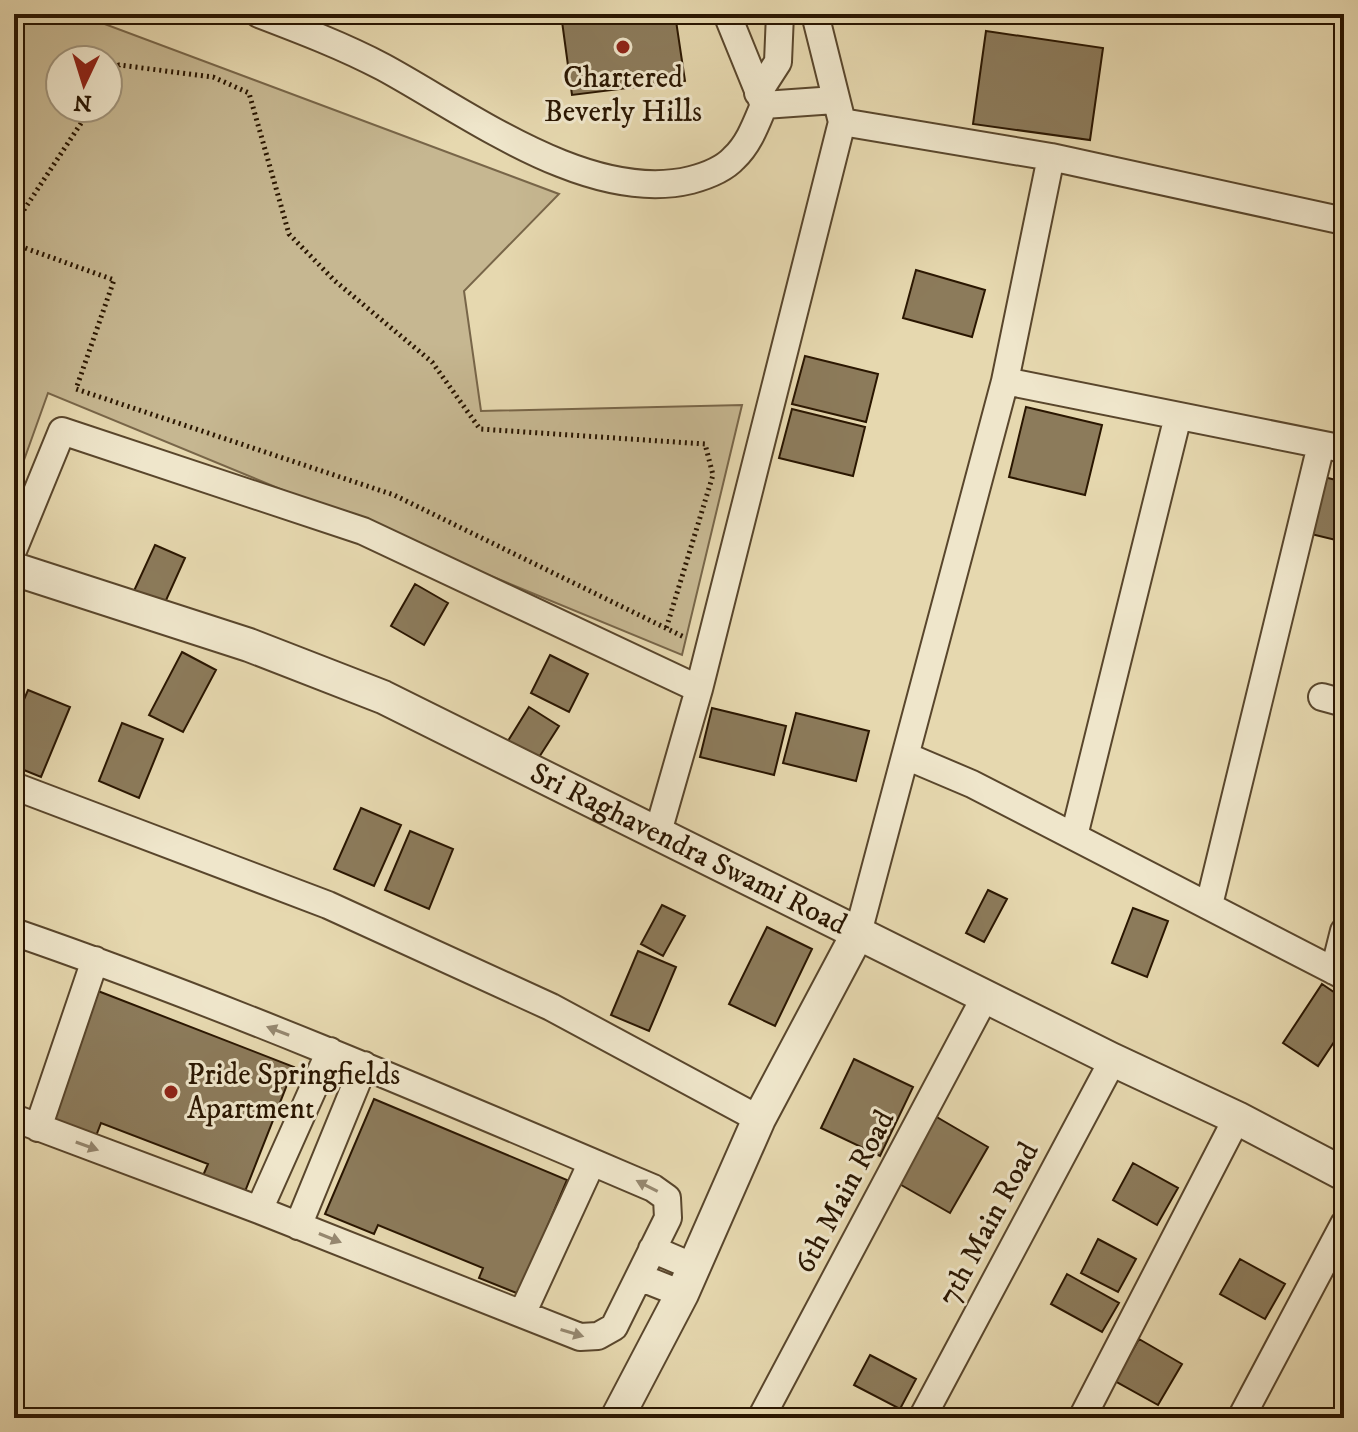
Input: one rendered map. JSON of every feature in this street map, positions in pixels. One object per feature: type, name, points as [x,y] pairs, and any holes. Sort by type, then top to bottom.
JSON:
[{"type":"street","points":[[259,14],[382,67],[468,117],[567,167],[635,183],[676,184],[705,177],[732,161],[743,148],[778,62],[780,14]]},
{"type":"street","points":[[727,14],[761,99]]},
{"type":"street","points":[[658,832],[699,689],[838,111],[815,14]]},
{"type":"street","points":[[761,99],[838,111],[1344,221]]},
{"type":"street","points":[[617,1418],[688,1281],[759,1119],[858,933],[1005,381],[1051,157]]},
{"type":"street","points":[[1005,381],[1332,447],[1209,905]]},
{"type":"street","points":[[1074,836],[1178,416]]},
{"type":"street","points":[[14,548],[62,431],[363,531],[699,689]]},
{"type":"street","name":"Sri Raghavendra Swami Road","points":[[14,569],[249,645],[383,697],[1113,1060],[1237,1118],[1344,1174]]},
{"type":"street","points":[[906,756],[972,784],[1339,974],[1344,931]]},
{"type":"street","points":[[14,786],[328,905],[551,1007],[759,1119]]},
{"type":"street","points":[[14,932],[95,960],[330,1051],[653,1188],[667,1198],[668,1218],[614,1327],[598,1336],[580,1337],[259,1210],[26,1123],[95,960]]},
{"type":"street","name":"6th Main Road","points":[[761,1418],[986,995]]},
{"type":"street","points":[[259,1210],[330,1051]]},
{"type":"street","name":"7th Main Road","points":[[922,1418],[1113,1060]]},
{"type":"street","points":[[298,1226],[364,1065]]},
{"type":"street","points":[[1082,1418],[1237,1118]]},
{"type":"street","points":[[522,1314],[592,1162]]},
{"type":"street","points":[[1241,1418],[1344,1224]]},
{"type":"street","points":[[652,1249],[688,1281]]},
{"type":"street","points":[[639,1277],[688,1281]]},
{"type":"path","points":[[14,244],[114,280],[76,389],[394,495],[666,629],[713,475],[705,444],[480,429],[432,362],[335,281],[289,234],[249,93],[213,77],[124,66]]},
{"type":"path","points":[[14,225],[80,124]]},
{"type":"shaded area","points":[[14,14],[78,14],[559,194],[464,291],[481,411],[742,405],[682,655],[48,393],[14,488]]},
{"type":"building","name":"Chartered Beverly Hills","points":[[561,14],[675,14],[685,81],[572,95]]},
{"type":"building","points":[[986,31],[1103,48],[1090,140],[973,124]]},
{"type":"building","points":[[916,270],[985,290],[972,337],[903,318]]},
{"type":"building","points":[[805,356],[878,374],[866,422],[792,404]]},
{"type":"building","points":[[1026,407],[1102,425],[1085,495],[1009,477]]},
{"type":"building","points":[[792,409],[865,427],[853,476],[779,458]]},
{"type":"building","points":[[1320,476],[1344,482],[1344,542],[1307,533]]},
{"type":"building","points":[[155,545],[185,558],[163,607],[133,593]]},
{"type":"building","points":[[415,584],[448,603],[424,645],[391,626]]},
{"type":"building","points":[[182,652],[216,670],[183,732],[149,715]]},
{"type":"building","points":[[550,655],[588,674],[569,712],[531,693]]},
{"type":"building","points":[[28,690],[70,707],[41,777],[14,766],[14,723]]},
{"type":"building","points":[[529,707],[559,726],[536,762],[506,744]]},
{"type":"building","points":[[712,708],[786,726],[774,775],[700,757]]},
{"type":"building","points":[[796,713],[869,731],[856,781],[783,763]]},
{"type":"building","points":[[122,723],[163,739],[139,798],[99,781]]},
{"type":"building","points":[[361,808],[401,825],[374,886],[334,869]]},
{"type":"building","points":[[410,831],[453,849],[429,909],[385,890]]},
{"type":"building","points":[[988,890],[1007,899],[984,942],[966,933]]},
{"type":"building","points":[[662,905],[685,916],[663,956],[641,944]]},
{"type":"building","points":[[1133,908],[1168,921],[1147,977],[1112,963]]},
{"type":"building","points":[[767,927],[812,949],[775,1026],[729,1004]]},
{"type":"building","points":[[638,951],[676,967],[649,1031],[611,1015]]},
{"type":"building","points":[[1322,984],[1344,999],[1344,1027],[1318,1066],[1283,1043]]},
{"type":"building","name":"Pride Springfields Apartment","points":[[98,991],[294,1067],[244,1194],[202,1178],[208,1164],[101,1123],[96,1136],[48,1118]]},
{"type":"building","points":[[854,1059],[913,1087],[880,1156],[821,1128]]},
{"type":"building","name":"Pride Springfields Apartment","points":[[374,1099],[567,1180],[519,1294],[479,1278],[483,1268],[378,1225],[374,1234],[325,1214]]},
{"type":"building","points":[[935,1116],[988,1147],[950,1213],[896,1182]]},
{"type":"building","points":[[1133,1163],[1178,1188],[1157,1225],[1113,1200]]},
{"type":"building","points":[[1098,1239],[1136,1259],[1118,1292],[1081,1273]]},
{"type":"building","points":[[1240,1259],[1285,1284],[1265,1319],[1220,1294]]},
{"type":"building","points":[[1067,1274],[1119,1303],[1102,1332],[1051,1304]]},
{"type":"building","points":[[1139,1339],[1182,1364],[1158,1405],[1115,1381]]},
{"type":"building","points":[[870,1355],[916,1379],[900,1409],[854,1385]]},
{"type":"place","name":"Chartered Beverly Hills","points":[[623,47]]},
{"type":"place","name":"Pride Springfields Apartment","points":[[171,1092]]}]
